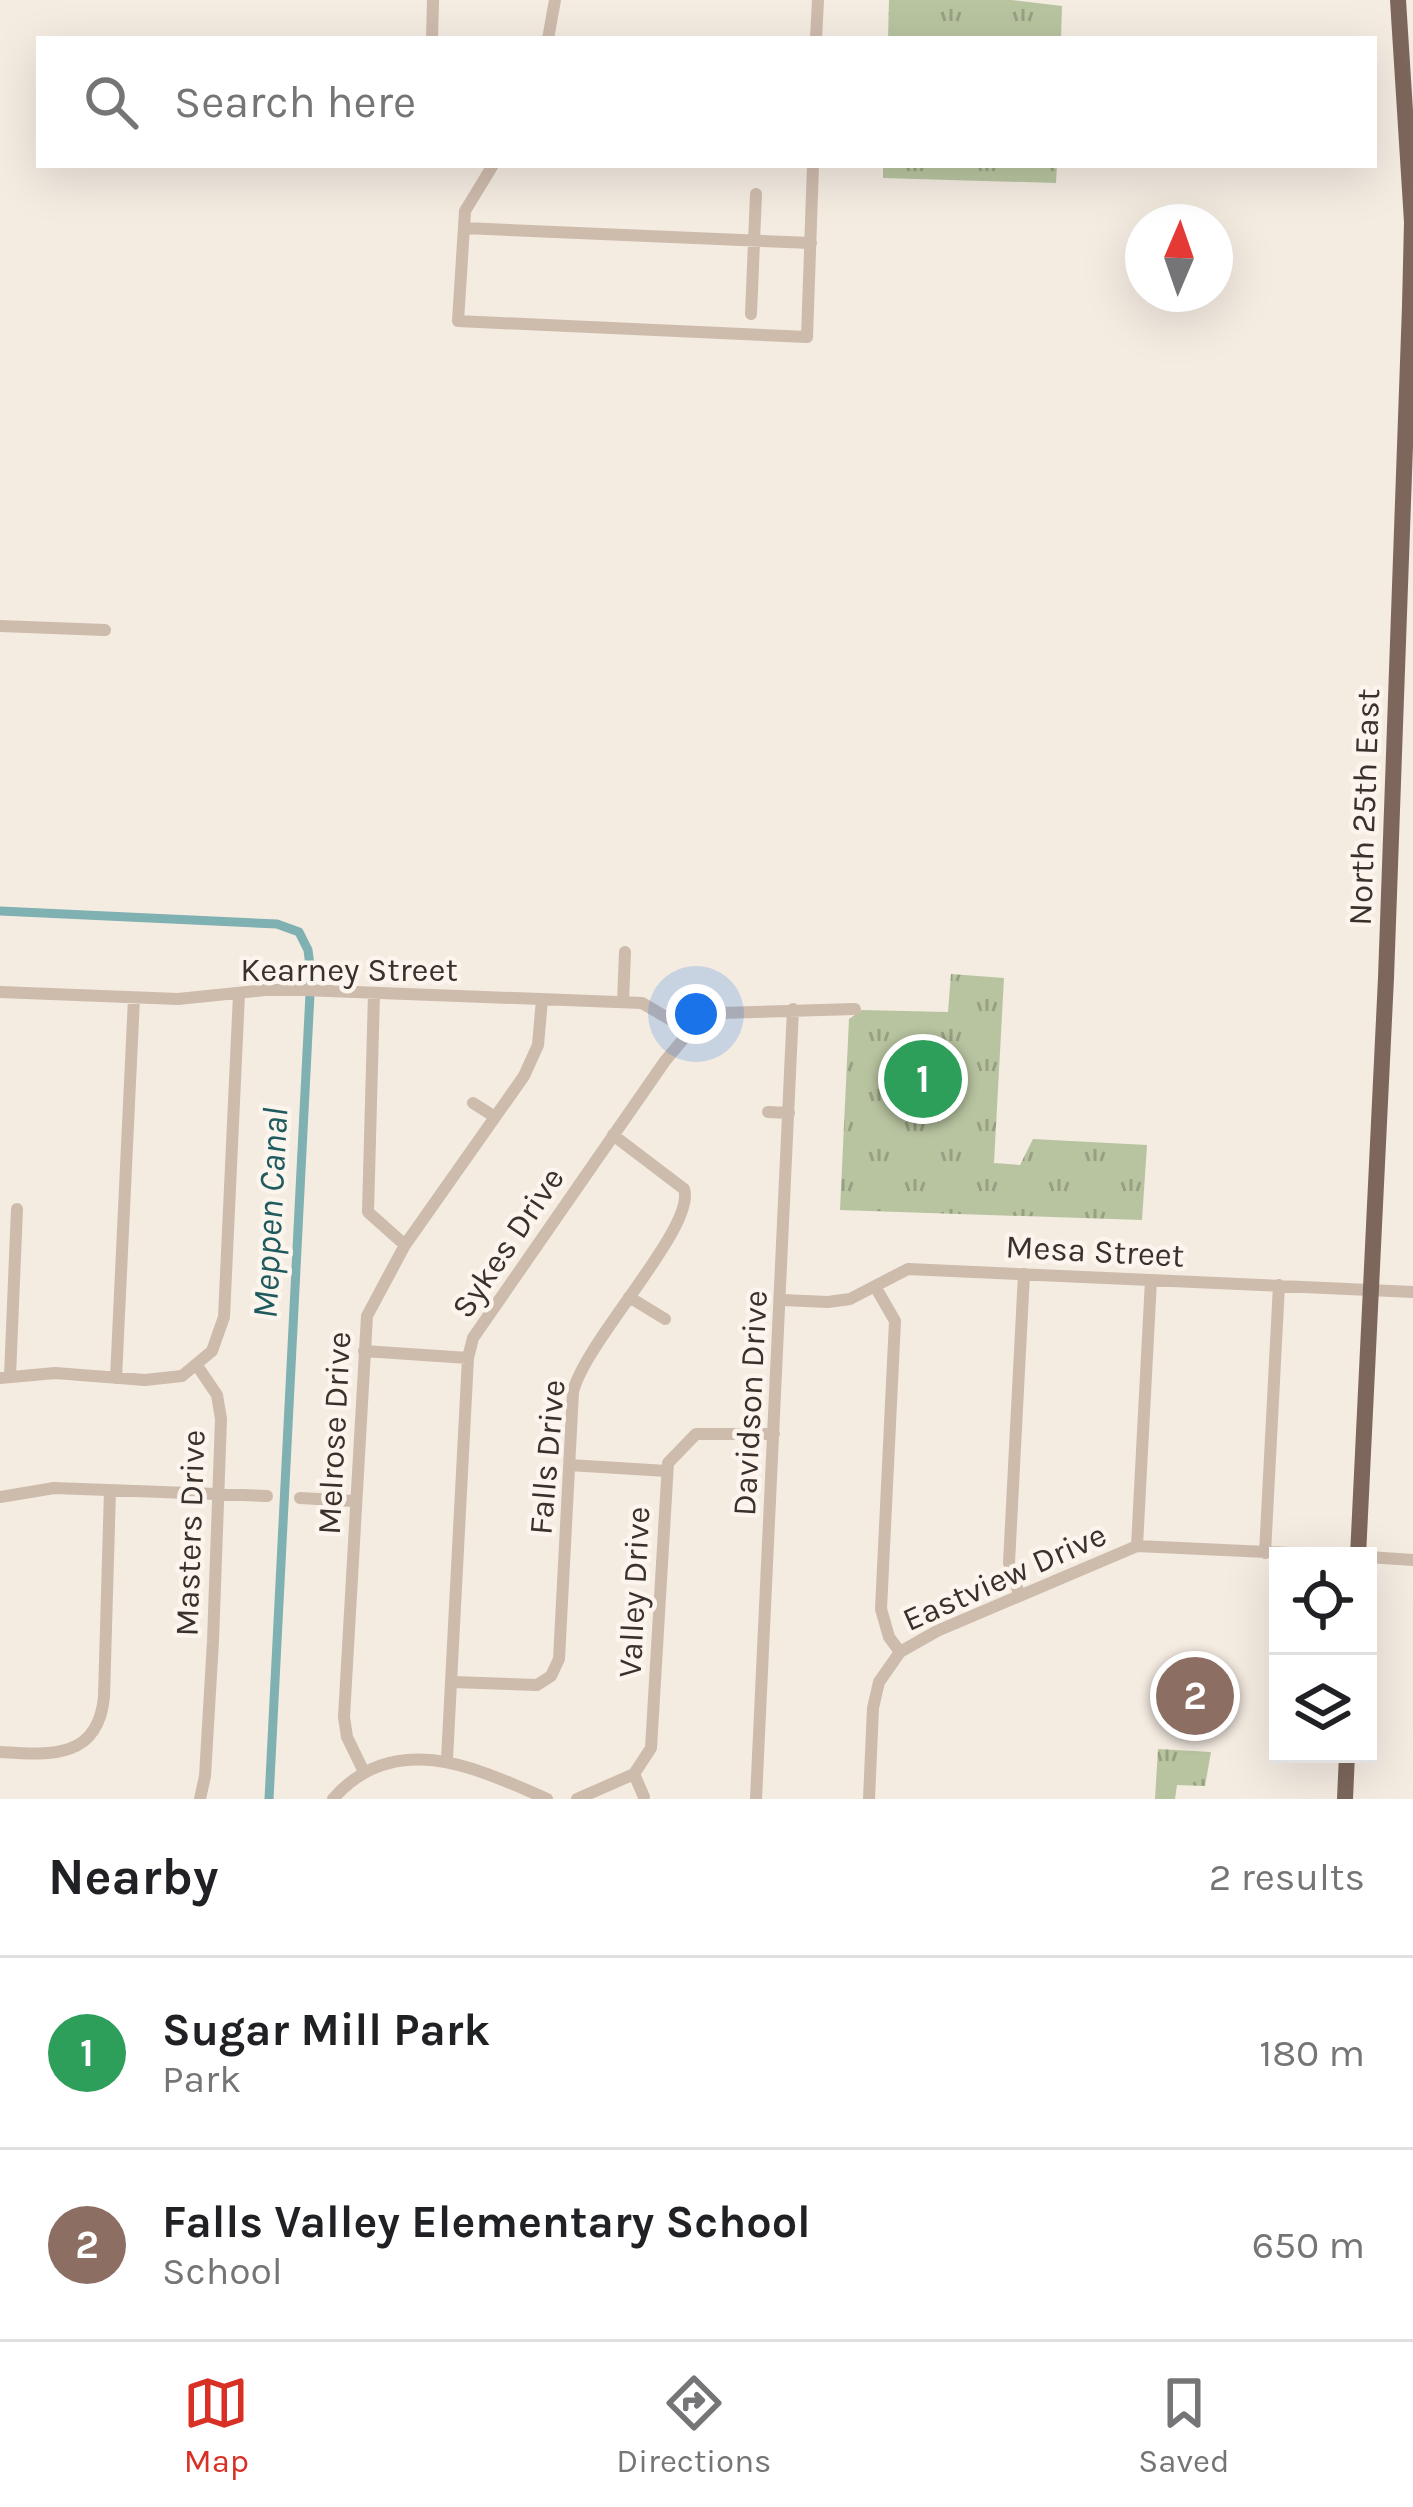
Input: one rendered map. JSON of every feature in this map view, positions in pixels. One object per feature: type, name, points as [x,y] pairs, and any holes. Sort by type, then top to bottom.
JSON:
[{"type":"main road","name":"North 25th East","points":[[1357,1547],[1412,306],[1412,222],[1398,0]]},
{"type":"main road","name":"North 25th East","points":[[1404,61],[1408,0]]},
{"type":"main road","points":[[1345,1799],[1347,1763]]},
{"type":"street","points":[[432,36],[433,0]]},
{"type":"street","points":[[549,36],[556,0]]},
{"type":"street","points":[[816,36],[818,0]]},
{"type":"street","points":[[491,168],[465,212],[458,321],[807,337],[813,168]]},
{"type":"street","points":[[751,314],[755,194]]},
{"type":"street","points":[[464,228],[812,243]]},
{"type":"street","points":[[0,626],[105,630]]},
{"type":"street","points":[[623,1002],[626,952]]},
{"type":"street","name":"Kearney Street","points":[[0,992],[134,998],[303,990],[642,1003],[691,1030]]},
{"type":"street","points":[[374,993],[368,1212],[405,1245]]},
{"type":"street","points":[[17,1209],[5,1377],[55,1373],[166,1379],[198,1367],[212,1351],[224,1317],[239,994]]},
{"type":"street","points":[[116,1378],[134,998]]},
{"type":"street","name":"Melrose Drive","points":[[364,1772],[347,1737],[344,1717],[367,1316],[405,1245],[524,1076],[538,1045],[542,999]]},
{"type":"street","name":"Davidson Drive","points":[[756,1799],[793,1009]]},
{"type":"street","points":[[691,1030],[719,1012],[855,1009]]},
{"type":"street","name":"Sykes Drive","points":[[447,1759],[468,1358],[473,1338],[691,1030]]},
{"type":"street","points":[[472,1103],[495,1117]]},
{"type":"street","points":[[768,1112],[789,1113]]},
{"type":"street","name":"Falls Drive","points":[[453,1682],[537,1685],[551,1676],[559,1659],[577,1374],[675,1230],[687,1198],[684,1190],[613,1136]]},
{"type":"street","name":"Mesa Street","points":[[782,1300],[850,1299],[908,1269],[1413,1292]]},
{"type":"street","points":[[1019,1594],[1010,1563],[1024,1274]]},
{"type":"street","points":[[1137,1546],[1151,1280]]},
{"type":"street","points":[[1265,1553],[1279,1285]]},
{"type":"street","points":[[876,1288],[895,1321],[881,1609],[889,1637],[900,1652]]},
{"type":"street","points":[[629,1297],[665,1319]]},
{"type":"street","points":[[364,1351],[468,1358]]},
{"type":"street","name":"Masters Drive","points":[[198,1367],[219,1404],[206,1776],[200,1799]]},
{"type":"street","name":"Valley Drive","points":[[634,1774],[651,1748],[668,1463],[696,1434],[774,1434]]},
{"type":"street","points":[[569,1466],[667,1472]]},
{"type":"street","points":[[0,1497],[54,1488],[267,1496]]},
{"type":"street","points":[[0,1752],[57,1754],[77,1747],[103,1710],[110,1490]]},
{"type":"street","points":[[300,1498],[354,1501]]},
{"type":"street","name":"Eastview Drive","points":[[869,1799],[874,1697],[900,1652],[1019,1594],[1137,1546],[1269,1553]]},
{"type":"street","points":[[1377,1558],[1413,1560]]},
{"type":"street","points":[[85,1739],[97,1752]]},
{"type":"street","points":[[333,1799],[364,1772],[393,1762],[447,1759],[548,1799]]},
{"type":"street","points":[[577,1799],[634,1774],[644,1798]]},
{"type":"green space","points":[[889,0],[1011,0],[1062,6],[1061,36],[888,36]]},
{"type":"green space","points":[[883,168],[1057,168],[1056,183],[883,178]]},
{"type":"green space","points":[[951,974],[1004,978],[994,1163],[1020,1165],[1033,1139],[1147,1145],[1142,1220],[840,1210],[849,1019],[862,1010],[948,1012]]},
{"type":"green space","points":[[1158,1749],[1211,1752],[1205,1786],[1177,1785],[1175,1799],[1155,1799]]},
{"type":"waterway","name":"Meppen Canal","points":[[0,911],[277,924],[299,932],[308,950],[311,974],[269,1799]]},
{"type":"place","name":"Sugar Mill Park","points":[[923,1079]]},
{"type":"place","name":"Falls Valley Elementary School","points":[[1195,1696]]}]
